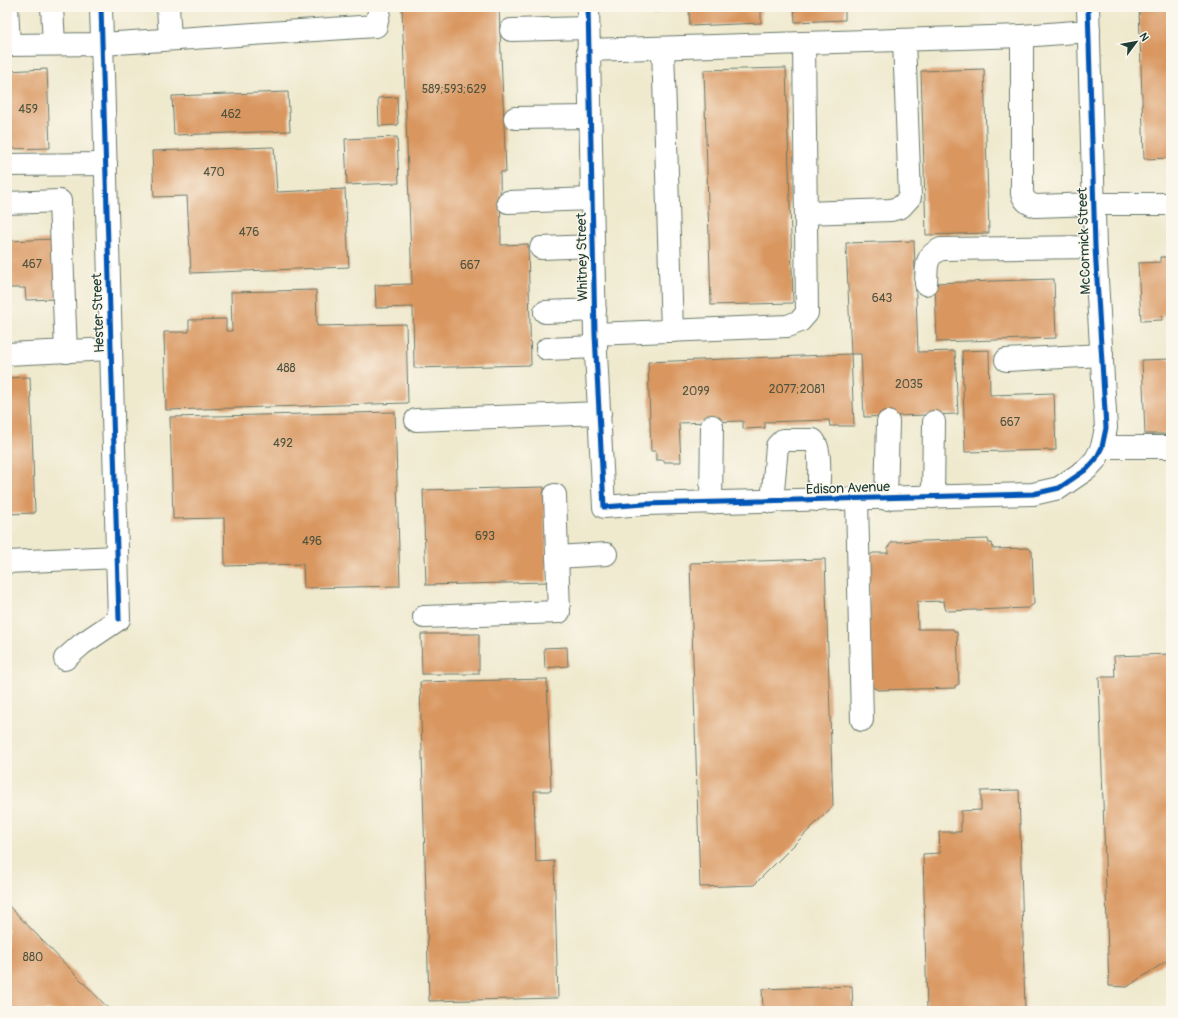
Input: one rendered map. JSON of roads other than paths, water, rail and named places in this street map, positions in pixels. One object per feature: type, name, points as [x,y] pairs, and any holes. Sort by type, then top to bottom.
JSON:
[{"type":"street","points":[[7,7],[8,45],[102,44],[376,26],[380,7]]},
{"type":"street","points":[[52,7],[54,44]]},
{"type":"street","name":"Hester Street","points":[[65,659],[82,644],[119,619],[101,7]]},
{"type":"street","points":[[168,7],[170,39]]},
{"type":"street","name":"McCormick Street","points":[[1087,469],[1096,459],[1102,447],[1106,428],[1095,247],[1088,7]]},
{"type":"street","points":[[511,30],[588,18]]},
{"type":"street","name":"Whitney Street","points":[[588,18],[596,341],[604,507]]},
{"type":"street","points":[[588,50],[1022,36],[1089,31]]},
{"type":"street","points":[[1022,36],[1022,194],[1028,204],[1036,206],[1171,204]]},
{"type":"street","points":[[806,213],[891,210],[901,207],[910,197],[904,40]]},
{"type":"street","points":[[547,349],[672,331],[788,326],[800,321],[807,313],[804,43]]},
{"type":"street","points":[[663,48],[672,331]]},
{"type":"street","points":[[515,118],[590,116]]},
{"type":"street","points":[[7,165],[106,164]]},
{"type":"street","points":[[508,202],[592,199]]},
{"type":"street","points":[[7,203],[60,201],[66,352]]},
{"type":"street","points":[[541,248],[593,246]]},
{"type":"street","points":[[926,284],[927,262],[935,252],[941,249],[1095,247]]},
{"type":"street","points":[[545,312],[595,310]]},
{"type":"street","points":[[7,354],[111,349]]},
{"type":"street","points":[[1006,360],[1102,355]]},
{"type":"street","points":[[416,420],[600,413]]},
{"type":"street","points":[[886,499],[888,422]]},
{"type":"street","points":[[933,497],[934,422]]},
{"type":"street","points":[[711,504],[712,426]]},
{"type":"street","points":[[772,502],[777,446],[783,440],[812,440],[816,443],[819,452],[818,500]]},
{"type":"street","points":[[1102,447],[1171,447]]},
{"type":"street","name":"Edison Avenue","points":[[604,507],[644,504],[711,504],[1033,494],[1059,488],[1087,469]]},
{"type":"street","points":[[424,617],[559,612],[555,495]]},
{"type":"street","points":[[857,499],[862,720]]},
{"type":"street","points":[[557,557],[606,554]]},
{"type":"street","points":[[7,562],[117,557]]}]
